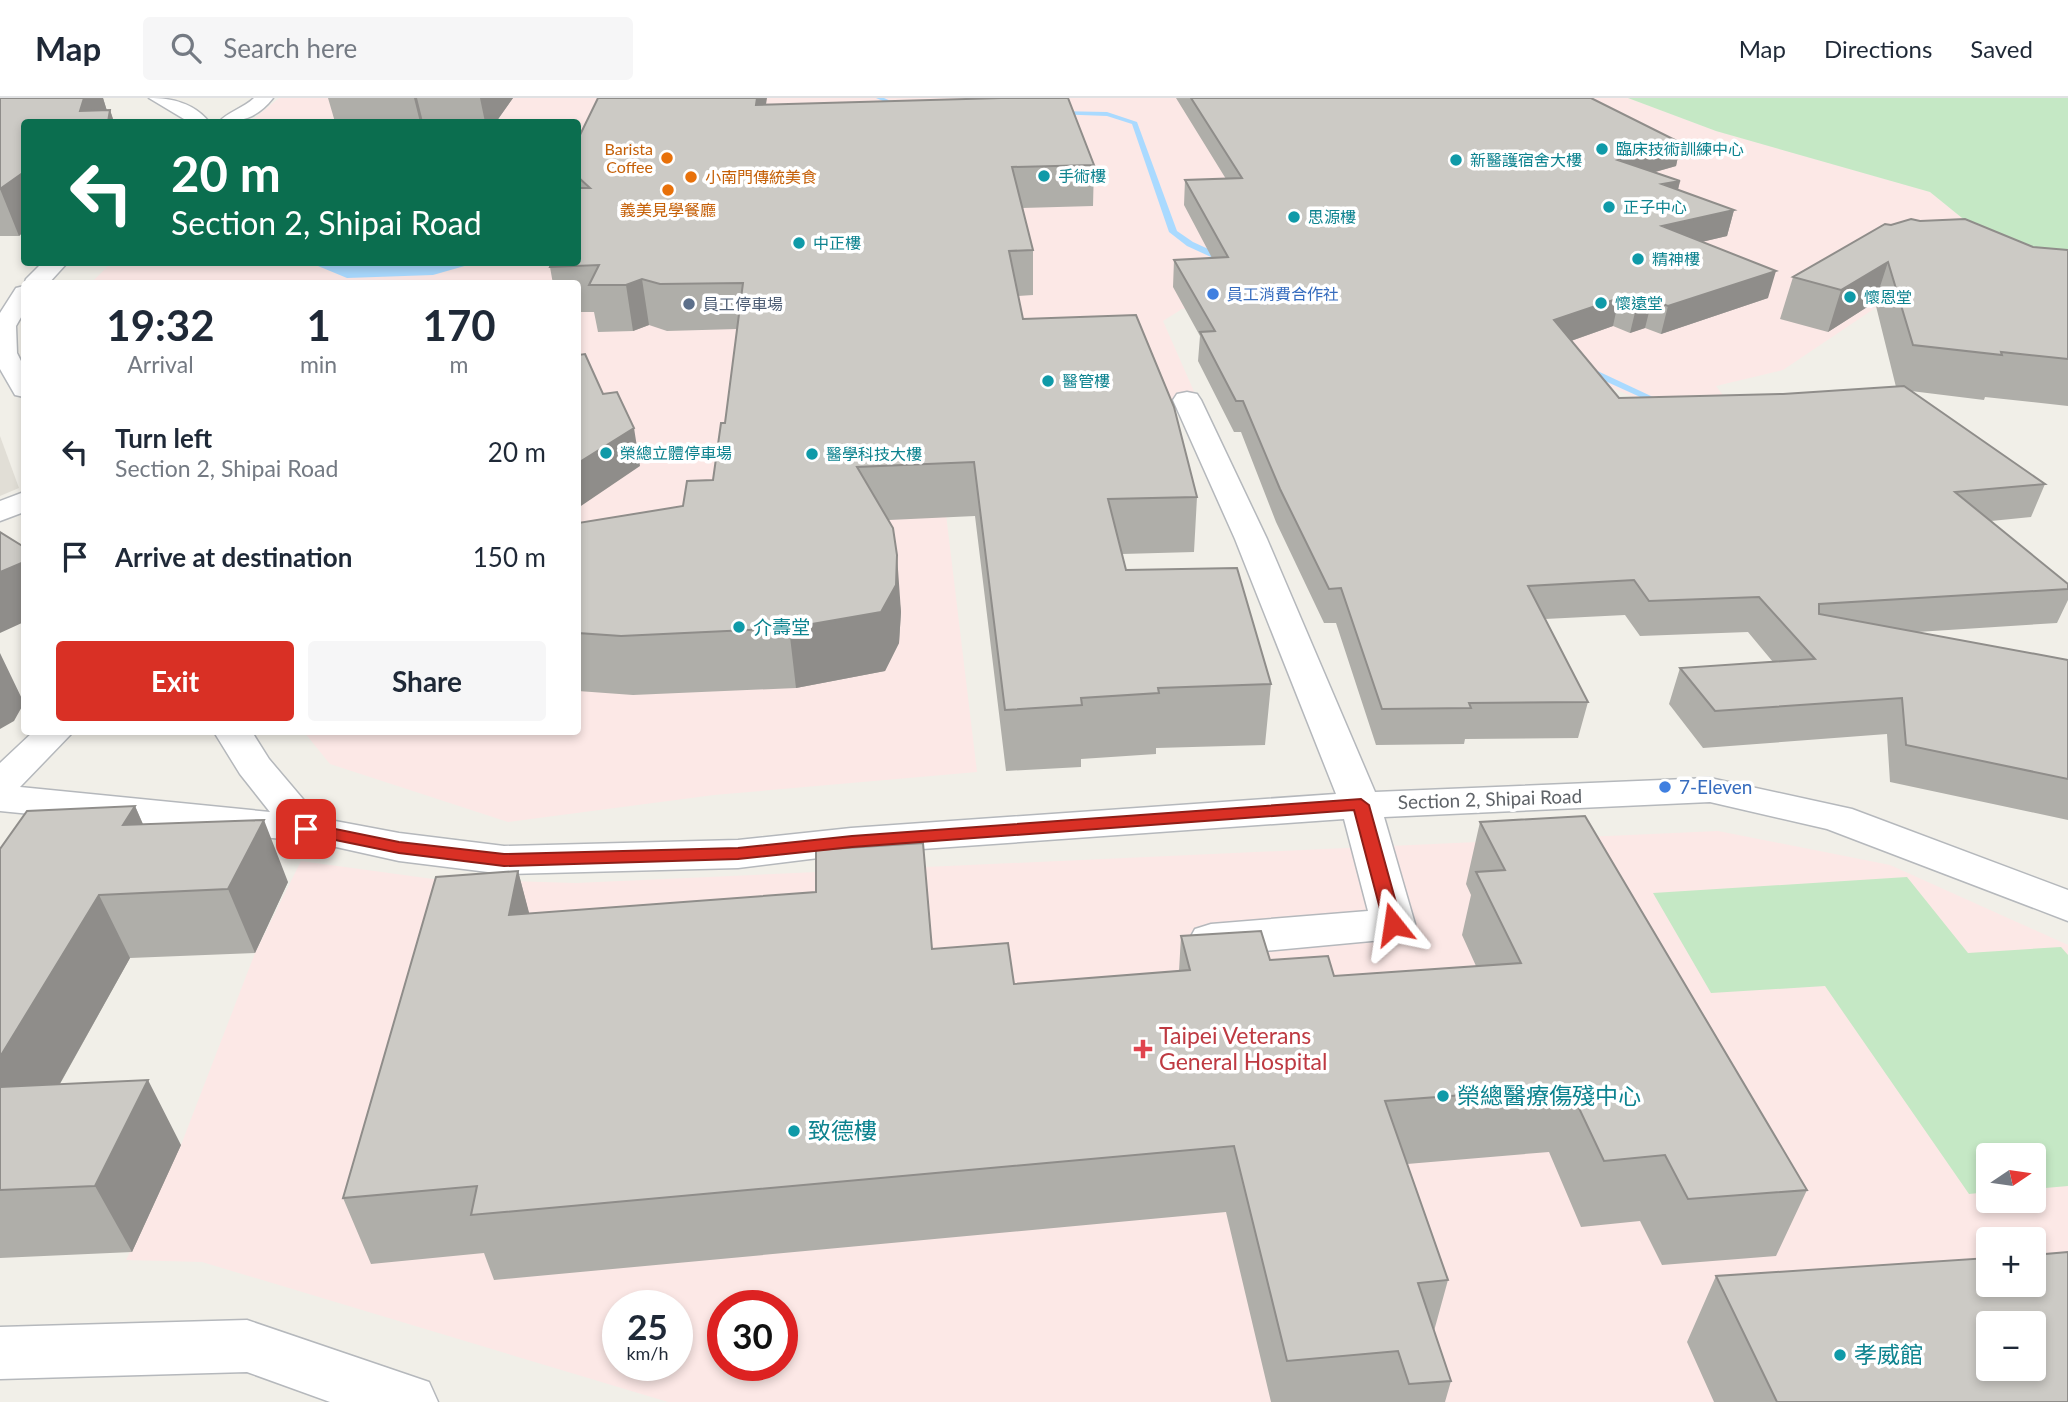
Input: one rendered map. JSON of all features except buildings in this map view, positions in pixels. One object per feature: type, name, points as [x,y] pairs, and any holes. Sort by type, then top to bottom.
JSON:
[{"type":"street","points":[[158,98],[196,119]]},
{"type":"street","points":[[233,119],[264,98]]},
{"type":"street","points":[[38,280],[53,266]]},
{"type":"street","points":[[21,298],[4,326],[4,353],[21,384]]},
{"type":"street","points":[[1187,400],[1251,539],[1361,805],[1393,924],[1195,942]]},
{"type":"street","points":[[0,512],[21,502]]},
{"type":"street","points":[[0,785],[51,735]]},
{"type":"street","points":[[235,735],[254,766],[306,829]]},
{"type":"street","name":"Section 2, Shipai Road","points":[[0,798],[306,829],[399,847],[504,860],[738,854],[852,841],[1361,805],[1710,790],[1838,818],[2068,906]]},
{"type":"street","points":[[0,1353],[247,1346],[408,1402]]},
{"type":"shaded area","points":[[279,98],[1628,98],[1716,131],[1930,192],[2009,256],[1899,292],[1783,370],[1716,386],[1734,410],[1665,410],[1397,298],[1182,309],[1163,321],[1196,396],[1187,400],[933,406],[977,772],[714,795],[508,822],[330,764],[306,735],[581,735],[581,280],[94,280],[108,266],[581,266],[581,119],[254,119]]},
{"type":"shaded area","points":[[0,436],[19,488],[0,496]]},
{"type":"shaded area","name":"Taipei Veterans General Hospital","points":[[1718,831],[1890,865],[2068,945],[2068,1402],[668,1402],[202,1262],[126,1260],[181,1145],[255,953],[301,861],[433,879],[576,883]]},
{"type":"green space","points":[[1628,98],[2068,98],[2068,283],[2009,256],[1930,192],[1716,131]]},
{"type":"green space","points":[[1907,877],[1968,953],[2061,947],[2068,955],[2068,1186],[2046,1188],[2046,1143],[1976,1143],[1976,1193],[1969,1194],[1825,986],[1711,993],[1653,893]]},
{"type":"water","points":[[318,266],[464,266],[433,275],[347,278]]},
{"type":"waterway","points":[[879,98],[903,108]]},
{"type":"waterway","points":[[1056,113],[1107,114],[1135,123],[1173,232],[1190,244],[1225,260]]},
{"type":"waterway","points":[[1586,369],[1663,404]]},
{"type":"place","name":"臨床技術訓練中心","points":[[1602,149]]},
{"type":"place","name":"Barista Coffee","points":[[667,158]]},
{"type":"place","name":"新醫護宿舍大樓","points":[[1456,160]]},
{"type":"place","name":"手術樓","points":[[1044,176]]},
{"type":"place","name":"小南門傳統美食","points":[[691,177]]},
{"type":"place","name":"義美見學餐廳","points":[[668,190]]},
{"type":"place","name":"正子中心","points":[[1609,207]]},
{"type":"place","name":"思源樓","points":[[1294,217]]},
{"type":"place","name":"中正樓","points":[[799,243]]},
{"type":"place","name":"精神樓","points":[[1638,259]]},
{"type":"place","name":"員工消費合作社","points":[[1213,294]]},
{"type":"place","name":"懷恩堂","points":[[1850,297]]},
{"type":"place","name":"懷遠堂","points":[[1601,303]]},
{"type":"place","name":"員工停車場","points":[[689,304]]},
{"type":"place","name":"醫管樓","points":[[1048,381]]},
{"type":"place","name":"榮總立體停車場","points":[[606,453]]},
{"type":"place","name":"醫學科技大樓","points":[[812,454]]},
{"type":"place","name":"介壽堂","points":[[739,627]]},
{"type":"place","name":"7-Eleven","points":[[1665,787]]},
{"type":"place","name":"Taipei Veterans General Hospital","points":[[1143,1049]]},
{"type":"place","name":"榮總醫療傷殘中心","points":[[1443,1096]]},
{"type":"place","name":"致德樓","points":[[794,1131]]},
{"type":"place","name":"孝威館","points":[[1840,1355]]},
{"type":"route","points":[[306,829],[399,847],[504,860],[738,854],[852,841],[1361,805],[1393,924]]}]
